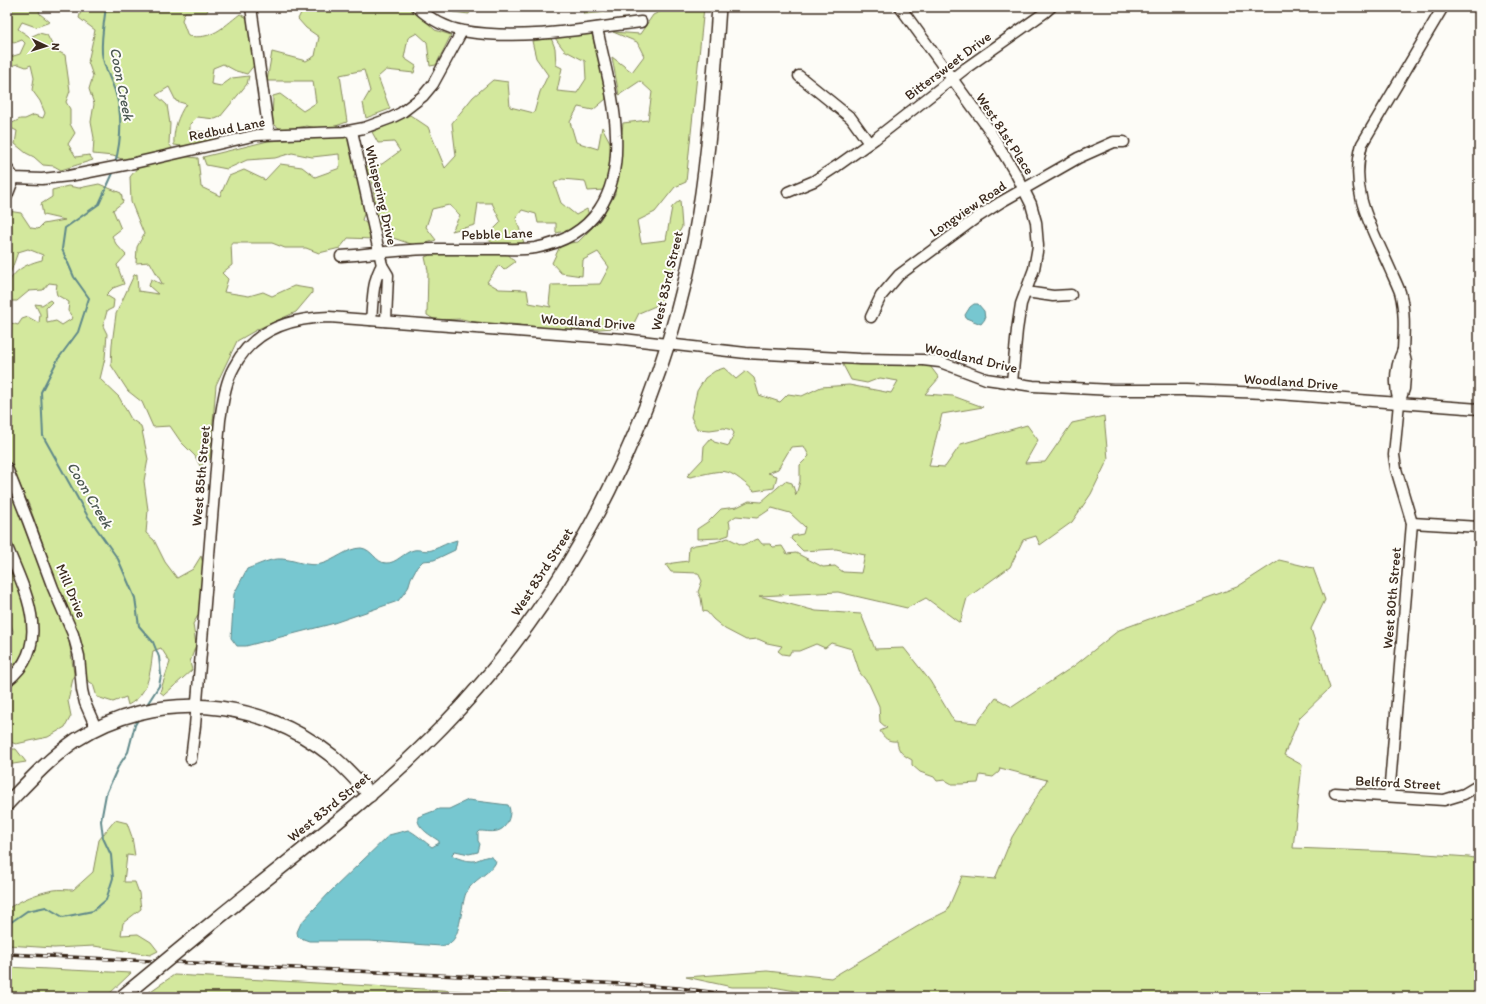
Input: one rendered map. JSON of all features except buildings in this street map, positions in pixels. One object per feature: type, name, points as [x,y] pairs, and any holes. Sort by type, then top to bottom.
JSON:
[{"type":"main road","name":"West 83rd Street","points":[[122,997],[370,795],[418,751],[474,692],[526,627],[555,585],[587,531],[626,456],[653,389],[669,343],[684,290],[699,212],[705,170],[719,7]]},
{"type":"main road","points":[[7,804],[41,768],[55,756],[96,728],[140,712],[167,707],[197,706],[219,707],[254,714],[296,732],[316,744],[337,761],[370,795]]},
{"type":"street","points":[[251,7],[269,134]]},
{"type":"street","points":[[417,7],[446,26],[462,31],[490,33],[534,34],[640,22]]},
{"type":"street","name":"West 81st Place","points":[[900,7],[988,128],[1024,189],[1031,204],[1038,234],[1036,256],[1021,304],[1012,382]]},
{"type":"street","name":"West 80th Street","points":[[1389,796],[1412,523],[1396,469],[1394,455],[1399,403],[1404,389],[1406,362],[1403,350],[1403,318],[1400,291],[1363,207],[1358,179],[1359,157],[1362,144],[1443,7]]},
{"type":"street","name":"Bittersweet Drive","points":[[788,192],[814,182],[869,143],[952,79],[1048,10]]},
{"type":"street","name":"Pebble Lane","points":[[341,256],[380,254],[426,249],[534,248],[552,244],[575,234],[590,222],[599,212],[606,198],[613,175],[616,152],[615,120],[597,28]]},
{"type":"street","name":"Redbud Lane","points":[[14,178],[52,178],[115,167],[257,135],[352,131],[391,118],[411,106],[423,96],[434,84],[462,31]]},
{"type":"street","points":[[799,76],[850,118],[869,143]]},
{"type":"street","name":"Whispering Drive","points":[[352,131],[382,265],[388,275],[386,321]]},
{"type":"street","name":"Longview Road","points":[[871,317],[881,296],[899,275],[976,218],[1078,158],[1114,142],[1124,142]]},
{"type":"street","points":[[7,168],[14,178],[7,196]]},
{"type":"street","name":"Whispering Drive","points":[[371,320],[377,273],[382,265]]},
{"type":"street","points":[[1026,292],[1053,296],[1070,296]]},
{"type":"street","name":"West 85th Street","points":[[191,759],[197,706],[220,420],[224,394],[233,367],[240,356],[253,343],[268,332],[295,320],[312,318],[386,321]]},
{"type":"street","name":"Woodland Drive","points":[[386,321],[669,343],[746,353],[860,359],[923,360],[940,362],[986,379],[1032,386],[1113,390],[1186,390],[1265,393],[1479,410]]},
{"type":"street","name":"Mill Drive","points":[[7,468],[53,588],[73,634],[79,656],[82,690],[85,703],[96,728]]},
{"type":"street","points":[[1412,523],[1479,527]]},
{"type":"street","points":[[7,547],[26,595],[33,623],[33,635],[25,660],[7,681]]},
{"type":"street","name":"Belford Street","points":[[1335,793],[1444,800],[1464,794],[1479,785]]},
{"type":"green space","points":[[38,7],[40,14],[50,22],[36,27],[22,22],[18,29],[30,37],[39,33],[47,35],[55,50],[65,55],[70,91],[66,102],[70,109],[70,124],[75,133],[68,144],[76,157],[89,155],[93,160],[61,170],[54,166],[43,165],[15,144],[17,131],[7,126],[20,119],[25,119],[34,115],[43,118],[45,113],[40,101],[32,90],[34,78],[31,65],[26,67],[18,64],[7,67],[7,58],[20,54],[25,43],[22,40],[14,43],[7,40],[7,8]]},
{"type":"green space","points":[[82,7],[209,7],[207,12],[185,12],[182,20],[188,36],[196,37],[216,32],[240,14],[249,19],[255,64],[247,74],[236,71],[223,64],[213,68],[211,84],[221,86],[232,78],[249,76],[247,84],[220,117],[215,119],[197,117],[190,124],[190,131],[212,132],[214,140],[200,146],[174,145],[174,134],[177,123],[186,104],[176,101],[169,87],[156,95],[167,105],[170,124],[169,144],[173,149],[131,162],[113,156],[93,154],[94,138],[91,122],[94,104],[89,89],[93,76],[88,62],[95,30],[79,18]]},
{"type":"green space","points":[[304,7],[411,7],[435,30],[451,35],[436,65],[430,66],[427,42],[417,33],[408,38],[404,58],[416,66],[414,73],[386,70],[378,77],[390,109],[366,118],[363,103],[370,91],[364,70],[340,75],[347,122],[325,130],[307,126],[282,130],[272,123],[273,96],[280,94],[303,111],[316,103],[313,81],[267,81],[272,52],[306,61],[315,56],[319,37],[306,28],[298,19]]},
{"type":"green space","points":[[455,7],[472,7],[469,14],[453,12]]},
{"type":"green space","points":[[582,7],[626,7],[625,11],[584,14]]},
{"type":"green space","points":[[670,7],[704,7],[686,182],[675,187],[655,212],[637,221],[641,243],[666,240],[672,207],[680,200],[682,227],[678,234],[681,245],[674,272],[660,304],[639,313],[631,329],[613,328],[576,331],[510,324],[492,326],[462,319],[435,320],[427,315],[428,271],[425,257],[440,251],[507,253],[515,262],[504,270],[499,265],[487,282],[499,289],[527,290],[529,303],[551,307],[549,304],[551,285],[600,284],[609,267],[598,252],[583,260],[582,276],[561,273],[552,263],[561,244],[578,242],[600,220],[615,194],[623,123],[648,120],[652,92],[640,81],[619,95],[612,57],[632,72],[644,56],[637,42],[613,32],[640,34],[653,15]]},
{"type":"green space","points":[[592,32],[595,48],[600,55],[606,99],[593,110],[578,107],[570,122],[576,142],[598,149],[602,127],[611,144],[609,174],[605,190],[588,191],[585,181],[562,179],[554,183],[561,203],[576,215],[587,209],[590,218],[570,230],[556,233],[556,223],[538,223],[536,214],[522,210],[516,218],[524,243],[493,243],[485,238],[501,222],[492,203],[478,203],[475,225],[452,231],[460,215],[449,205],[432,209],[426,227],[436,240],[417,246],[384,235],[378,225],[373,187],[366,166],[382,164],[400,151],[394,142],[378,143],[372,132],[410,115],[428,127],[445,168],[456,156],[452,123],[473,97],[493,80],[508,82],[510,107],[534,113],[540,92],[548,75],[536,58],[532,41],[551,38],[555,48],[556,65],[562,68],[557,91],[577,93],[586,79],[585,61],[564,50],[555,38]]},
{"type":"green space","points":[[348,136],[356,168],[354,178],[361,181],[365,211],[362,220],[372,228],[373,239],[348,238],[340,248],[319,253],[306,248],[285,248],[272,243],[231,243],[232,265],[222,273],[228,279],[224,292],[249,296],[263,292],[272,296],[294,286],[312,289],[312,293],[296,312],[258,329],[237,341],[216,385],[210,459],[200,466],[195,456],[181,442],[170,426],[153,427],[142,402],[128,391],[111,365],[116,314],[134,275],[137,274],[138,291],[158,294],[149,286],[151,279],[163,285],[150,262],[136,263],[137,247],[144,234],[131,202],[130,177],[138,167],[181,156],[198,158],[201,187],[220,196],[229,176],[244,170],[265,180],[280,164],[302,167],[315,177],[340,168],[339,154],[312,157],[292,153],[275,158],[247,160],[227,169],[206,165],[203,157],[268,141]]},
{"type":"green space","points":[[99,184],[121,193],[123,202],[113,210],[121,229],[112,236],[116,244],[126,255],[117,265],[124,284],[113,288],[106,295],[114,300],[113,308],[107,311],[103,326],[107,334],[105,358],[100,379],[119,397],[131,419],[141,426],[148,459],[144,481],[148,510],[146,533],[154,540],[165,562],[177,578],[193,569],[201,556],[204,567],[200,612],[193,624],[196,645],[190,662],[192,670],[164,695],[160,692],[170,662],[161,648],[153,651],[149,675],[144,689],[135,700],[128,705],[126,697],[113,702],[97,697],[93,684],[85,679],[70,620],[29,505],[7,454],[7,324],[11,323],[18,325],[22,319],[28,317],[39,323],[40,314],[35,304],[42,305],[50,300],[52,302],[46,308],[47,323],[56,321],[62,325],[73,318],[68,311],[69,302],[57,295],[57,284],[49,283],[43,290],[29,291],[17,301],[9,301],[8,285],[15,273],[27,265],[42,260],[43,255],[28,249],[18,252],[10,274],[7,273],[7,213],[8,211],[21,213],[31,228],[38,229],[43,224],[65,220],[43,215],[41,204],[52,197],[52,190],[68,186],[79,188]]},
{"type":"green space","points":[[895,361],[930,366],[939,378],[925,394],[953,396],[983,407],[942,414],[929,466],[945,467],[961,444],[1027,425],[1038,440],[1025,463],[1045,462],[1072,423],[1104,416],[1108,459],[1091,494],[1072,522],[1040,545],[1036,536],[1023,540],[1010,567],[967,598],[960,623],[926,598],[907,608],[838,592],[759,596],[816,611],[861,614],[875,649],[904,648],[930,681],[954,721],[977,723],[996,698],[1012,707],[1074,666],[1119,630],[1237,587],[1279,560],[1313,568],[1325,600],[1311,629],[1330,688],[1300,717],[1284,755],[1302,765],[1293,848],[1397,852],[1479,859],[1479,997],[829,997],[773,987],[732,987],[686,977],[767,971],[831,978],[925,922],[947,911],[962,876],[995,879],[1012,837],[1047,780],[1000,768],[999,772],[993,777],[980,775],[978,783],[952,784],[945,780],[937,781],[934,777],[920,772],[912,765],[912,760],[900,751],[897,741],[887,739],[880,731],[887,728],[880,722],[879,706],[869,684],[860,673],[852,649],[831,643],[825,648],[816,644],[799,651],[791,651],[789,655],[782,654],[778,651],[782,646],[767,643],[758,639],[746,640],[725,629],[707,612],[703,611],[701,598],[698,592],[702,581],[698,573],[671,572],[666,565],[688,561],[689,547],[695,545],[716,542],[728,538],[742,545],[758,539],[762,544],[770,544],[773,547],[782,546],[787,554],[796,553],[823,567],[835,566],[843,572],[861,573],[865,555],[836,549],[803,551],[791,539],[792,536],[803,534],[805,527],[790,513],[772,508],[757,518],[736,516],[729,521],[729,535],[720,538],[697,539],[697,529],[709,521],[721,509],[737,507],[749,501],[761,502],[785,481],[792,483],[796,495],[800,481],[800,465],[809,456],[804,446],[791,447],[778,469],[768,473],[777,476],[774,488],[754,491],[730,473],[718,471],[690,477],[687,476],[703,459],[704,446],[711,438],[714,442],[729,446],[734,433],[732,430],[724,428],[710,430],[697,429],[691,417],[697,391],[705,378],[715,371],[724,368],[736,379],[746,371],[754,378],[759,395],[780,402],[788,394],[802,396],[821,387],[849,385],[891,393],[898,381],[880,378],[867,383],[851,380],[842,363]]},
{"type":"green space","points":[[7,480],[68,633],[74,674],[68,701],[71,716],[65,727],[48,737],[16,744],[7,741],[7,687],[15,681],[30,658],[29,595],[7,541]]},
{"type":"green space","points":[[7,556],[26,599],[31,633],[20,663],[7,675],[7,647],[9,646],[13,631],[9,619],[7,619]]},
{"type":"green space","points":[[7,749],[16,749],[26,762],[7,765]]},
{"type":"green space","points":[[115,820],[127,823],[132,837],[135,856],[127,855],[124,882],[135,882],[139,893],[141,909],[123,923],[121,935],[138,934],[151,942],[158,951],[150,955],[94,946],[54,948],[7,945],[7,909],[41,893],[56,890],[73,890],[93,872],[99,840]]},
{"type":"green space","points":[[7,967],[131,973],[106,997],[7,997]]},
{"type":"green space","points":[[174,975],[567,997],[142,997]]},
{"type":"water","points":[[974,304],[978,304],[984,311],[985,319],[981,324],[966,318],[965,315]]},
{"type":"water","points":[[457,540],[455,550],[434,560],[423,561],[417,567],[408,588],[398,601],[331,624],[246,646],[237,646],[231,638],[234,594],[247,569],[264,562],[278,559],[316,565],[331,560],[351,550],[361,548],[368,551],[379,561],[390,563],[410,551],[432,550]]},
{"type":"water","points":[[468,800],[508,805],[510,815],[505,826],[500,830],[493,832],[480,831],[478,833],[478,841],[480,844],[478,852],[469,854],[455,851],[452,854],[458,858],[470,861],[491,857],[496,862],[494,866],[473,884],[466,893],[459,927],[454,939],[450,943],[441,946],[369,941],[309,941],[298,937],[297,932],[301,923],[330,892],[389,835],[408,830],[432,847],[439,843],[439,841],[419,825],[418,817],[439,809],[449,809]]},
{"type":"waterway","name":"Coon Creek","points":[[106,7],[102,36],[102,53],[104,63],[118,100],[120,119],[120,137],[115,164]]},
{"type":"waterway","name":"Coon Creek","points":[[114,171],[99,204],[65,228],[62,249],[74,277],[89,298],[78,332],[58,359],[41,392],[43,436],[87,515],[118,559],[135,598],[139,626],[153,642],[159,657],[161,675],[159,686],[146,706]]},
{"type":"waterway","name":"Coon Creek","points":[[7,925],[27,911],[46,907],[63,917],[93,911],[106,900],[113,878],[111,855],[103,838],[101,821],[106,794],[118,767],[128,752],[135,725],[139,718]]},
{"type":"railway","points":[[7,954],[623,984],[679,988],[749,997]]}]
